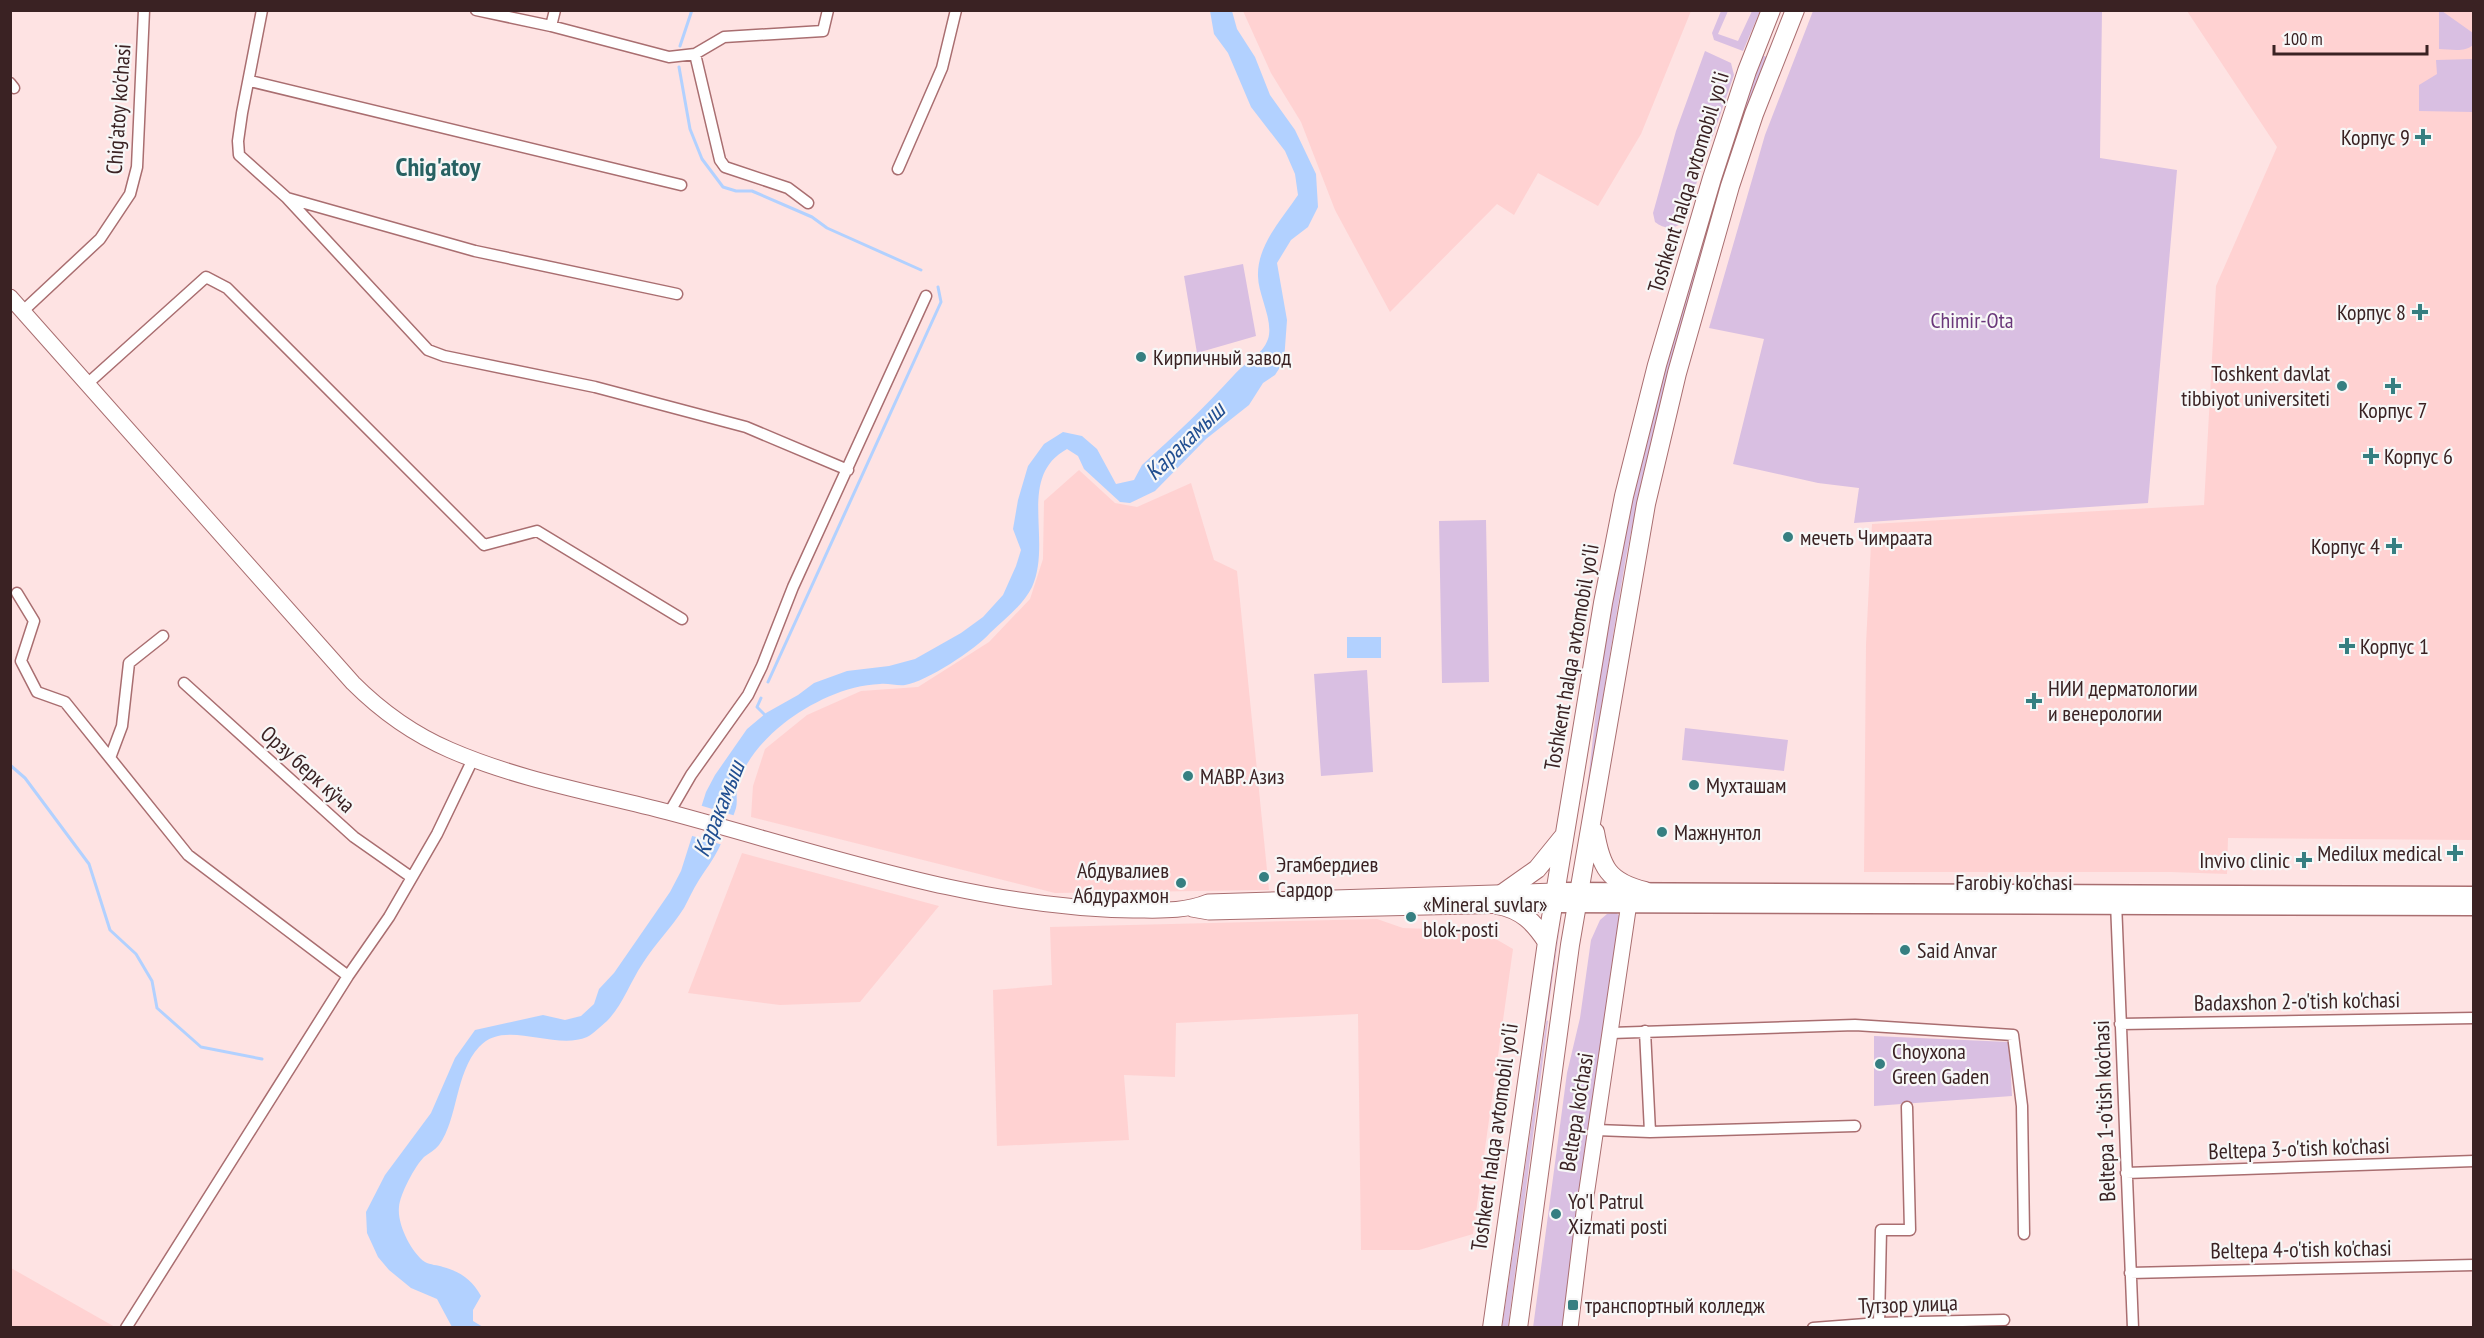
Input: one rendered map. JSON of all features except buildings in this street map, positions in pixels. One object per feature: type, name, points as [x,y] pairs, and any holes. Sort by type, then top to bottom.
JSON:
[{"type":"highway","name":"Toshkent halqa avtomobil yo'li","points":[[1492,1328],[1547,942],[1603,603],[1634,452],[1712,178],[1771,10]]},
{"type":"highway","name":"Toshkent halqa avtomobil yo'li","points":[[1518,1328],[1579,898],[1636,558],[1665,418],[1730,186],[1780,44],[1795,10]]},
{"type":"highway","points":[[1760,36],[1780,44]]},
{"type":"highway","points":[[1593,818],[1599,851],[1607,871],[1617,881],[1645,891]]},
{"type":"highway","points":[[1547,942],[1524,915],[1500,899],[1537,869],[1566,833]]},
{"type":"main road","points":[[10,297],[364,693],[411,730],[473,759],[558,786],[940,884],[1046,904],[1114,910],[1192,909],[1208,902],[1555,898]]},
{"type":"main road","name":"Farobiy ko'chasi","points":[[1579,898],[1645,891],[2474,907]]},
{"type":"main road","name":"Farobiy ko'chasi","points":[[1555,898],[1629,903],[2474,895]]},
{"type":"main road","name":"Beltepa ko'chasi","points":[[1570,1328],[1629,903]]},
{"type":"street","name":"Chig'atoy ko'chasi","points":[[23,311],[100,239],[130,194],[137,166],[144,10]]},
{"type":"street","points":[[262,10],[238,141],[239,155],[287,198],[428,350],[444,356],[595,387],[746,427],[848,470]]},
{"type":"street","points":[[476,10],[669,57],[695,54],[724,37],[823,31],[828,10]]},
{"type":"street","points":[[552,27],[555,10]]},
{"type":"street","points":[[898,169],[942,68],[956,10]]},
{"type":"street","points":[[695,54],[720,160],[725,166],[788,188],[808,203]]},
{"type":"street","points":[[250,81],[681,185]]},
{"type":"street","points":[[287,198],[476,251],[677,294]]},
{"type":"street","points":[[86,384],[206,277],[227,288],[484,545],[537,531],[682,619]]},
{"type":"street","points":[[669,813],[691,775],[748,695],[793,587],[926,296]]},
{"type":"street","points":[[17,593],[34,621],[21,661],[37,692],[65,702],[188,855],[348,976]]},
{"type":"street","points":[[110,758],[122,726],[129,663],[163,636]]},
{"type":"street","name":"Орзу берк кўча","points":[[184,682],[354,837],[411,877]]},
{"type":"street","points":[[126,1328],[348,976],[389,917],[437,834],[473,759]]},
{"type":"street","name":"Beltepa 1-o'tish ko'chasi","points":[[2117,899],[2133,1328]]},
{"type":"street","name":"Badaxshon 2-o'tish ko'chasi","points":[[2120,1024],[2474,1018]]},
{"type":"street","points":[[1611,1034],[1855,1025],[2013,1035],[2022,1106],[2024,1234]]},
{"type":"street","points":[[1645,1031],[1650,1132]]},
{"type":"street","points":[[1878,1323],[1881,1230],[1910,1230],[1907,1107]]},
{"type":"street","points":[[1596,1130],[1650,1132],[1855,1126]]},
{"type":"street","name":"Beltepa 3-o'tish ko'chasi","points":[[2126,1173],[2474,1161]]},
{"type":"street","name":"Beltepa 4-o'tish ko'chasi","points":[[2130,1273],[2474,1265]]},
{"type":"street","name":"Тутзор улица","points":[[1813,1328],[1878,1323],[2004,1320]]},
{"type":"shaded area","points":[[1243,11],[1691,11],[1641,134],[1598,206],[1538,173],[1514,215],[1497,204],[1390,312],[1335,210],[1301,122],[1271,73]]},
{"type":"shaded area","name":"Toshkent davlat tibbiyot universiteti","points":[[2187,11],[2473,11],[2473,840],[2228,838],[2227,874],[1864,872],[1866,644],[1872,524],[2204,505],[2216,286],[2277,147]]},
{"type":"shaded area","points":[[1079,470],[1115,503],[1137,507],[1191,483],[1214,560],[1237,571],[1269,890],[1055,893],[751,817],[753,786],[765,749],[807,715],[861,691],[918,687],[989,642],[1030,599],[1043,559],[1044,501]]},
{"type":"shaded area","points":[[742,853],[939,906],[860,1002],[780,1005],[688,993]]},
{"type":"shaded area","points":[[1377,919],[1403,928],[1482,931],[1513,949],[1473,1234],[1419,1250],[1361,1250],[1358,1014],[1176,1023],[1175,1077],[1124,1075],[1129,1140],[997,1146],[993,990],[1052,985],[1050,927]]},
{"type":"shaded area","points":[[11,1268],[115,1327],[11,1327]]},
{"type":"green space","points":[[1721,11],[1728,11],[1718,34],[1738,41],[1752,11],[1760,11],[1743,51],[1714,40],[1712,33]]},
{"type":"green space","name":"Chimir-Ota","points":[[1813,11],[2102,11],[2100,158],[2177,170],[2148,503],[1854,523],[1859,488],[1818,483],[1733,464],[1764,339],[1709,328],[1765,135]]},
{"type":"green space","points":[[2439,11],[2473,33],[2473,45],[2461,50],[2439,49]]},
{"type":"green space","points":[[1705,51],[1731,63],[1734,75],[1683,222],[1673,227],[1665,227],[1655,222],[1653,213],[1676,131]]},
{"type":"green space","points":[[1761,55],[1767,57],[1671,362],[1642,479],[1626,557],[1577,854],[1600,674],[1628,516],[1686,283]]},
{"type":"green space","points":[[2473,59],[2473,112],[2419,111],[2419,85],[2437,74],[2436,60]]},
{"type":"green space","points":[[1243,264],[1256,336],[1197,353],[1184,276]]},
{"type":"green space","points":[[1486,520],[1489,682],[1442,683],[1439,521]]},
{"type":"green space","points":[[1367,670],[1373,772],[1321,776],[1314,674]]},
{"type":"green space","points":[[1685,728],[1788,740],[1784,771],[1682,760]]},
{"type":"green space","points":[[1616,912],[1620,917],[1596,1074],[1563,1327],[1533,1328],[1567,1073],[1580,1018],[1591,940],[1600,920],[1607,914]]},
{"type":"green space","points":[[1562,913],[1547,1020],[1545,1019]]},
{"type":"green space","points":[[1547,1020],[1508,1327],[1502,1328]]},
{"type":"green space","name":"Choyxona Green Gaden","points":[[1874,1036],[2009,1042],[2012,1096],[1874,1106]]},
{"type":"water","name":"Каракамыш","points":[[1210,11],[1232,11],[1237,29],[1255,57],[1270,95],[1295,130],[1316,174],[1318,207],[1308,227],[1291,240],[1277,263],[1287,320],[1284,361],[1275,375],[1263,383],[1249,405],[1206,439],[1155,491],[1130,503],[1120,502],[1084,469],[1078,456],[1067,449],[1052,461],[1043,476],[1039,493],[1037,569],[1032,587],[1013,612],[974,647],[925,678],[905,685],[867,685],[829,696],[805,709],[769,736],[756,750],[741,774],[737,786],[736,808],[728,828],[717,852],[684,908],[643,963],[613,1015],[594,1032],[587,1037],[574,1040],[502,1035],[489,1039],[479,1047],[465,1070],[445,1134],[439,1145],[416,1167],[405,1188],[399,1207],[400,1221],[415,1252],[427,1263],[461,1274],[474,1285],[481,1296],[473,1310],[473,1321],[483,1327],[452,1327],[437,1299],[411,1288],[389,1270],[378,1257],[367,1233],[366,1212],[385,1175],[431,1113],[455,1058],[475,1030],[543,1015],[565,1020],[581,1016],[594,1004],[599,989],[614,973],[670,892],[681,871],[706,792],[715,775],[747,729],[766,713],[814,683],[847,671],[889,666],[915,659],[961,633],[983,617],[1003,595],[1016,566],[1021,550],[1013,529],[1018,500],[1028,466],[1044,444],[1063,432],[1082,436],[1097,449],[1116,484],[1134,480],[1142,465],[1265,345],[1268,339],[1269,324],[1259,283],[1259,265],[1266,243],[1298,195],[1295,174],[1285,151],[1251,107],[1228,53],[1214,34]]},
{"type":"water","points":[[1347,637],[1381,637],[1381,658],[1347,658]]},
{"type":"pier","points":[[699,805],[736,816],[723,845],[689,835]]},
{"type":"waterway","points":[[680,46],[692,10]]},
{"type":"waterway","points":[[679,67],[690,129],[702,159],[723,187],[736,191],[752,191],[812,217],[827,228],[921,270]]},
{"type":"waterway","points":[[768,682],[941,302],[938,287]]},
{"type":"waterway","points":[[761,698],[757,707],[766,716]]},
{"type":"waterway","points":[[10,765],[25,778],[89,864],[110,930],[136,954],[152,981],[157,1008],[201,1047],[262,1059]]},
{"type":"place","name":"Корпус 9","points":[[2423,137]]},
{"type":"place","name":"Корпус 8","points":[[2420,312]]},
{"type":"place","name":"Кирпичный завод","points":[[1141,357]]},
{"type":"place","name":"Toshkent davlat tibbiyot universiteti","points":[[2342,386]]},
{"type":"place","name":"Корпус 7","points":[[2393,386]]},
{"type":"place","name":"Корпус 6","points":[[2371,456]]},
{"type":"place","name":"мечеть Чимраата","points":[[1788,537]]},
{"type":"place","name":"Корпус 4","points":[[2394,546]]},
{"type":"place","name":"Корпус 1","points":[[2347,646]]},
{"type":"place","name":"НИИ дерматологии и венерологии","points":[[2034,701]]},
{"type":"place","name":"МАВР. Азиз","points":[[1188,776]]},
{"type":"place","name":"Мухташам","points":[[1694,785]]},
{"type":"place","name":"Мажнунтол","points":[[1662,832]]},
{"type":"place","name":"Medilux medical","points":[[2455,853]]},
{"type":"place","name":"Invivo clinic","points":[[2304,860]]},
{"type":"place","name":"Эгамбердиев Сардор","points":[[1264,877]]},
{"type":"place","name":"Абдувалиев Абдурахмон","points":[[1181,883]]},
{"type":"place","name":"«Mineral suvlar» blok-posti","points":[[1411,917]]},
{"type":"place","name":"Said Anvar","points":[[1905,950]]},
{"type":"place","name":"Choyxona Green Gaden","points":[[1880,1064]]},
{"type":"place","name":"Yo'l Patrul Xizmati posti","points":[[1556,1214]]},
{"type":"place","name":"транспортный колледж","points":[[1573,1305]]},
{"type":"district","name":"Chig'atoy","points":[[438,167]]}]
